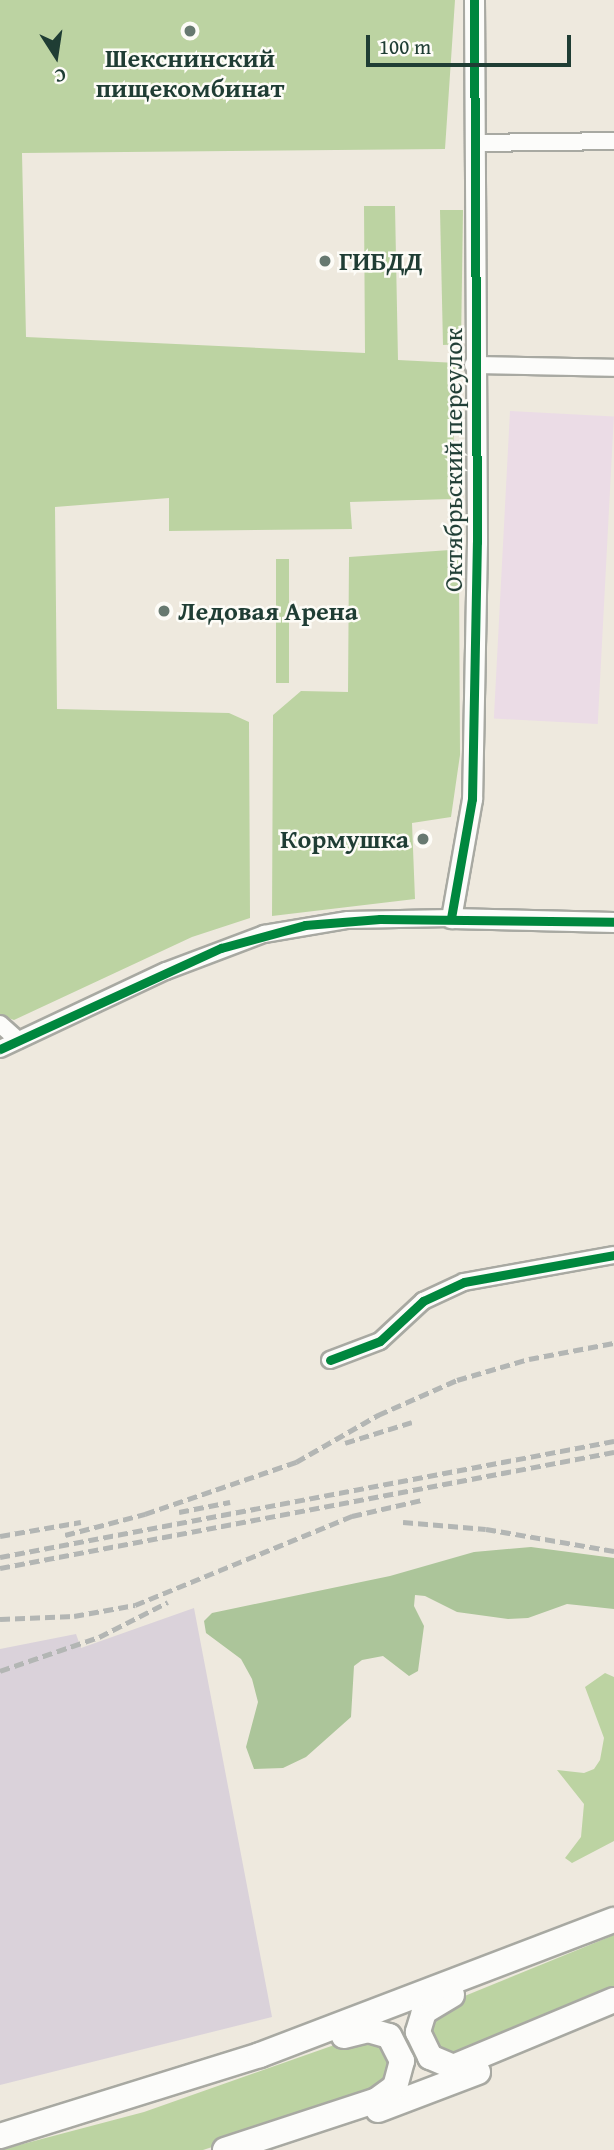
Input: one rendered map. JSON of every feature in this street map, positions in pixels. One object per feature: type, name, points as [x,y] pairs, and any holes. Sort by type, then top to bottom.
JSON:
[{"type":"highway","points":[[0,2138],[260,2055],[614,1920]]},
{"type":"highway","points":[[614,1928],[434,2003],[419,2021],[419,2039],[436,2062],[462,2065],[614,2000]]},
{"type":"highway","points":[[261,2150],[451,2082],[614,2012]]},
{"type":"highway","points":[[0,2138],[137,2108],[357,2032],[383,2033],[397,2047],[402,2076],[377,2100],[225,2150]]},
{"type":"street","name":"Октябрьский переулок","points":[[451,918],[472,799],[477,542],[473,365],[474,0]]},
{"type":"street","points":[[475,143],[614,141]]},
{"type":"street","points":[[473,365],[614,368]]},
{"type":"street","points":[[0,1049],[166,971],[264,934],[348,920],[451,918],[614,922]]},
{"type":"street","points":[[0,1024],[18,1040]]},
{"type":"street","points":[[330,1360],[380,1341],[423,1301],[464,1282],[614,1255]]},
{"type":"shaded area","points":[[510,411],[614,416],[598,724],[494,719]]},
{"type":"shaded area","points":[[194,1608],[272,2017],[0,2085],[0,1649],[76,1634],[81,1648]]},
{"type":"green space","points":[[0,0],[455,0],[445,149],[22,153],[26,337],[365,353],[364,206],[395,206],[398,360],[457,363],[451,499],[350,502],[352,529],[169,531],[169,498],[55,507],[57,709],[229,713],[249,722],[250,918],[192,937],[14,1020],[0,1015]]},
{"type":"green space","points":[[440,210],[463,210],[461,344],[443,345]]},
{"type":"green space","points":[[450,550],[457,555],[459,568],[460,755],[451,817],[412,823],[415,899],[272,916],[273,715],[301,691],[348,692],[349,557]]},
{"type":"green space","points":[[276,559],[289,559],[289,683],[276,683]]},
{"type":"green space","points":[[531,1547],[614,1558],[614,1609],[567,1604],[528,1618],[508,1619],[457,1612],[425,1596],[415,1595],[414,1606],[424,1626],[418,1671],[409,1676],[383,1656],[362,1660],[354,1666],[351,1717],[306,1757],[283,1768],[254,1769],[246,1747],[258,1702],[252,1679],[241,1659],[206,1633],[204,1621],[212,1613],[390,1576],[474,1552]]},
{"type":"green space","points":[[605,1673],[614,1677],[614,1841],[572,1863],[565,1858],[581,1837],[584,1804],[557,1770],[584,1773],[594,1769],[600,1760],[604,1738],[585,1687]]},
{"type":"green space","points":[[614,1935],[614,1993],[475,2055],[438,2057],[427,2021],[445,2004]]},
{"type":"green space","points":[[377,2039],[395,2063],[377,2093],[203,2150],[0,2150],[144,2112],[340,2043]]},
{"type":"railway","points":[[65,1535],[145,1514],[296,1462],[378,1415],[457,1380],[529,1359],[614,1343]]},
{"type":"railway","points":[[345,1443],[412,1422]]},
{"type":"railway","points":[[0,1557],[614,1441]]},
{"type":"railway","points":[[0,1568],[614,1452]]},
{"type":"railway","points":[[0,1619],[74,1616],[135,1605],[352,1516],[422,1500]]},
{"type":"railway","points":[[179,1512],[230,1502]]},
{"type":"railway","points":[[0,1536],[81,1522]]},
{"type":"railway","points":[[403,1522],[486,1529],[614,1551]]},
{"type":"railway","points":[[0,1671],[99,1637],[168,1602]]},
{"type":"cycle path","points":[[451,918],[472,799],[477,542],[474,0]]},
{"type":"cycle path","points":[[0,1049],[221,948],[305,925],[380,919],[614,922]]},
{"type":"cycle path","points":[[330,1360],[380,1341],[423,1301],[464,1282],[614,1255]]},
{"type":"place","name":"Шекснинский пищекомбинат","points":[[190,31]]},
{"type":"place","name":"ГИБДД","points":[[325,261]]},
{"type":"place","name":"Ледовая Арена","points":[[164,611]]},
{"type":"place","name":"Кормушка","points":[[423,839]]}]
